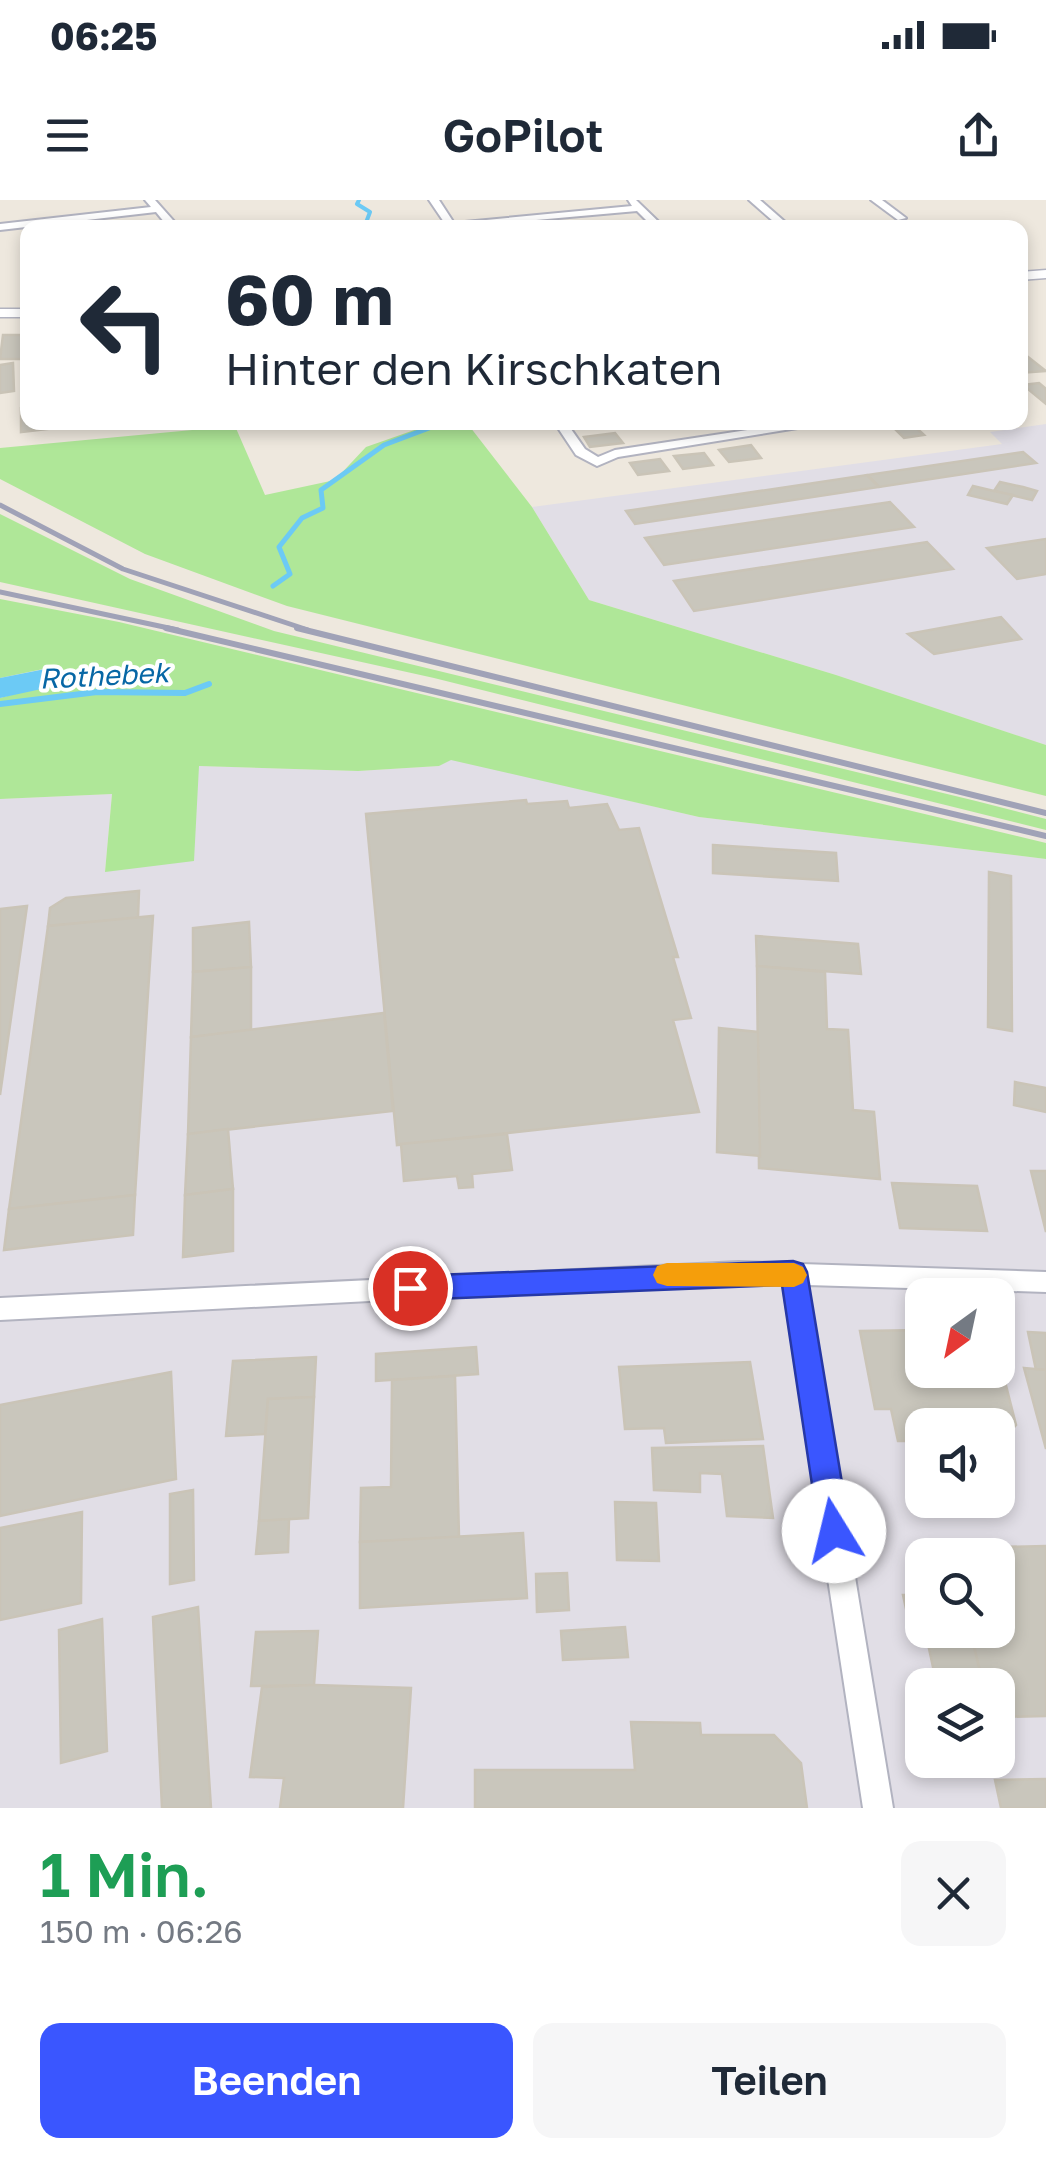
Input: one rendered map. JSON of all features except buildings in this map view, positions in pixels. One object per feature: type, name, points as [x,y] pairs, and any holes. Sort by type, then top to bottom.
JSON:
[{"type":"street","points":[[754,200],[778,220]]},
{"type":"street","points":[[876,200],[901,218]]},
{"type":"street","points":[[552,220],[636,202]]},
{"type":"street","points":[[92,220],[154,204]]},
{"type":"street","points":[[512,205],[522,220]]},
{"type":"street","points":[[565,430],[580,452],[597,462],[615,454],[779,430]]},
{"type":"street","points":[[701,430],[710,441]]},
{"type":"street","points":[[793,1272],[878,1808]]},
{"type":"street","points":[[0,1309],[657,1275],[793,1272],[1046,1282]]},
{"type":"shaded area","points":[[1046,424],[1046,745],[836,675],[589,600],[532,507],[1002,444],[990,432],[1028,430],[1028,427]]},
{"type":"shaded area","points":[[451,759],[699,817],[1046,859],[1046,1808],[0,1808],[0,799],[112,794],[105,871],[199,766],[358,771],[439,766]]},
{"type":"green space","points":[[192,430],[237,430],[265,495],[335,480],[366,447],[414,430],[472,430],[532,507],[589,600],[836,675],[1046,745],[1046,796],[287,606],[145,554],[0,479],[0,448]]},
{"type":"green space","points":[[0,514],[130,579],[274,631],[1046,819],[1046,830],[434,678],[0,582]]},
{"type":"green space","points":[[0,599],[119,622],[1046,843],[1046,859],[699,817],[451,760],[439,766],[358,771],[199,766],[194,861],[105,872],[112,794],[0,799],[0,698],[22,692],[48,668],[0,678]]},
{"type":"water","points":[[50,668],[46,688],[0,698],[0,678]]},
{"type":"waterway","name":"Rothebek","points":[[359,200],[357,204],[370,212],[367,220]]},
{"type":"waterway","name":"Rothebek","points":[[273,586],[290,574],[279,547],[302,518],[323,508],[321,490],[384,445],[424,430]]},
{"type":"waterway","name":"Rothebek","points":[[0,704],[97,692],[185,693],[209,684]]},
{"type":"railway","points":[[0,505],[123,569],[308,630]]},
{"type":"railway","points":[[0,592],[178,630]]},
{"type":"railway","points":[[166,628],[1046,836]]},
{"type":"railway","points":[[297,628],[1046,813]]},
{"type":"slow traffic","points":[[667,1275],[794,1275]]},
{"type":"route","points":[[410,1288],[793,1272],[834,1531]]}]
